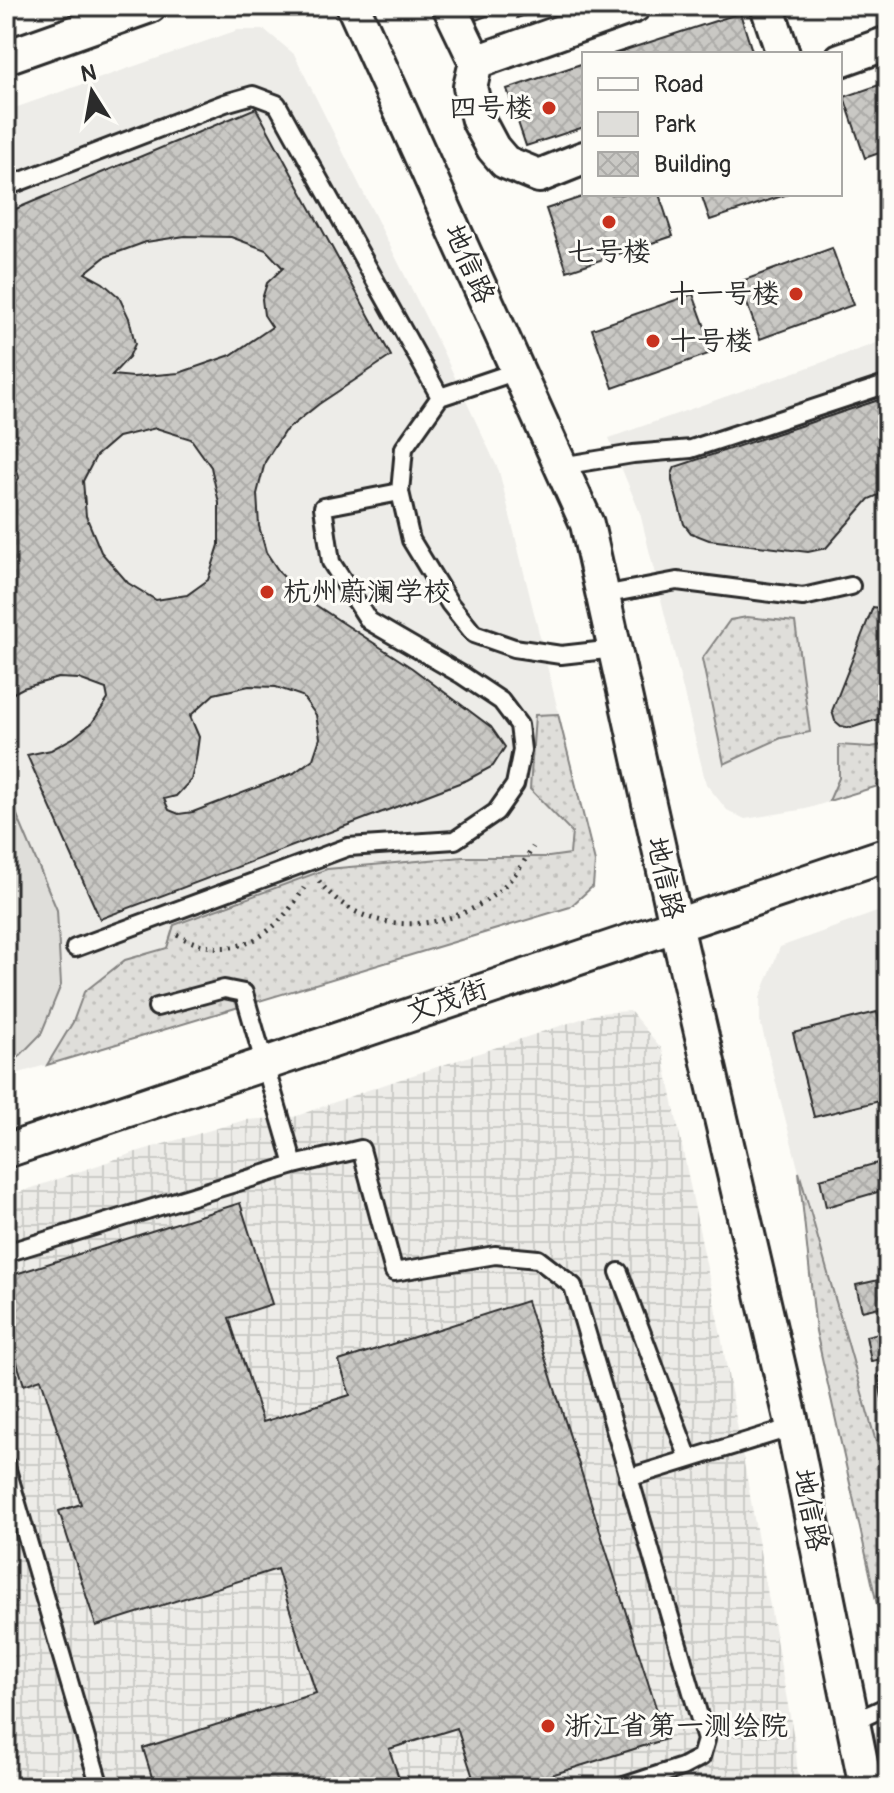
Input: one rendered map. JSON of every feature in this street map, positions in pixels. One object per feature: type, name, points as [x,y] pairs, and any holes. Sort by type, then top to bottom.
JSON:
[{"type":"street","points":[[6,57],[150,6]]},
{"type":"street","name":"地信路","points":[[353,6],[587,524],[676,925],[793,1427],[866,1787]]},
{"type":"street","points":[[449,6],[476,62],[470,87],[478,120],[493,148],[505,162],[539,176],[582,159]]},
{"type":"street","points":[[476,62],[634,6]]},
{"type":"street","points":[[767,6],[782,52]]},
{"type":"street","points":[[842,59],[888,43]]},
{"type":"street","name":"文茂街","points":[[6,1151],[888,854]]},
{"type":"lane","points":[[6,187],[225,103],[253,95],[277,104],[440,397]]},
{"type":"lane","points":[[517,371],[440,397],[404,448],[400,492],[411,540],[450,604],[474,634],[514,648],[561,655],[615,649]]},
{"type":"lane","points":[[561,466],[691,449],[888,384]]},
{"type":"lane","points":[[75,948],[314,866],[348,847],[455,840],[496,812],[515,785],[522,750],[519,725],[501,701],[369,621],[331,562],[323,507],[400,492]]},
{"type":"lane","points":[[603,595],[677,581],[803,597],[851,586]]},
{"type":"lane","points":[[157,1007],[224,989],[244,993],[294,1165]]},
{"type":"lane","points":[[6,1253],[294,1165],[361,1149],[394,1272],[495,1255],[538,1259],[573,1286],[706,1740],[701,1757],[682,1767],[621,1787]]},
{"type":"lane","points":[[619,1272],[689,1459]]},
{"type":"lane","points":[[628,1478],[793,1427]]},
{"type":"lane","points":[[6,1466],[100,1787]]},
{"type":"lane","points":[[853,1722],[888,1706]]},
{"type":"path","points":[[314,866],[326,890],[341,904],[363,916],[411,925],[445,920],[474,908],[502,889],[520,869],[533,847]]},
{"type":"path","points":[[162,916],[178,936],[205,946],[237,948],[249,944],[284,916],[314,866]]},
{"type":"shaded area","name":"杭州蔚澜学校","points":[[238,30],[265,30],[294,54],[499,471],[595,862],[593,886],[570,907],[6,1077],[6,111]]},
{"type":"shaded area","points":[[888,339],[888,783],[806,809],[745,819],[727,810],[706,784],[640,513],[609,438]]},
{"type":"shaded area","points":[[888,908],[888,1484],[799,1172],[760,1021],[760,998],[780,947]]},
{"type":"shaded area","points":[[630,1011],[662,1049],[721,1336],[795,1744],[799,1787],[14,1787],[6,1759],[6,1197],[136,1152],[245,1120],[294,1117],[599,1013]]},
{"type":"green space","points":[[747,617],[795,622],[810,732],[781,738],[724,764],[702,659],[730,620]]},
{"type":"green space","points":[[558,714],[595,862],[593,886],[570,907],[47,1065],[73,1022],[84,992],[125,960],[167,948],[174,925],[327,869],[463,857],[549,857],[570,854],[572,832],[530,789],[535,715]]},
{"type":"green space","points":[[888,744],[888,783],[829,801],[839,778],[839,745],[871,747]]},
{"type":"green space","points":[[6,789],[57,910],[61,985],[41,1034],[6,1070]]},
{"type":"green space","points":[[799,1172],[888,1484],[888,1654],[816,1331]]},
{"type":"building","points":[[471,6],[513,6],[476,20]]},
{"type":"building","points":[[513,6],[551,6],[517,18]]},
{"type":"building","points":[[740,13],[752,52],[619,52]]},
{"type":"building","name":"四号楼","points":[[582,64],[582,128],[526,146],[507,89]]},
{"type":"building","points":[[888,82],[888,150],[865,158],[844,97]]},
{"type":"building","points":[[256,108],[391,356],[319,404],[284,432],[265,462],[257,494],[259,526],[266,552],[280,573],[305,598],[412,668],[491,727],[505,747],[493,766],[467,780],[100,919],[27,755],[51,750],[92,723],[108,699],[106,689],[79,679],[58,678],[23,688],[6,697],[6,497],[19,478],[17,470],[6,460],[6,213]],"holes":[[[185,236],[231,237],[266,250],[283,268],[267,283],[262,299],[264,315],[272,327],[231,355],[179,373],[133,377],[112,375],[129,357],[135,344],[129,318],[119,297],[85,273],[105,257],[146,242]],[[156,428],[191,439],[211,467],[219,503],[219,545],[208,580],[187,595],[156,600],[128,583],[101,552],[86,516],[83,481],[96,456],[118,437]],[[249,686],[276,687],[302,696],[316,715],[320,738],[313,759],[294,773],[193,812],[179,814],[169,810],[164,799],[176,796],[191,780],[199,737],[190,716],[214,694]]]},
{"type":"building","name":"七号楼","points":[[585,196],[660,196],[673,236],[567,271],[546,209]]},
{"type":"building","points":[[702,196],[782,196],[710,220]]},
{"type":"building","points":[[888,223],[888,249],[879,226]]},
{"type":"building","name":"十一号楼","points":[[832,248],[853,305],[760,339],[739,282]]},
{"type":"building","name":"十号楼","points":[[693,294],[714,352],[613,388],[592,329]]},
{"type":"building","points":[[888,397],[888,491],[869,499],[826,548],[808,552],[709,540],[691,533],[684,524],[672,481],[675,467]]},
{"type":"building","points":[[873,607],[888,610],[888,716],[851,728],[841,726],[835,721],[832,711]]},
{"type":"building","points":[[877,1012],[888,1056],[888,1099],[814,1117],[793,1033]]},
{"type":"building","points":[[888,1160],[888,1189],[826,1207],[820,1179]]},
{"type":"building","points":[[240,1203],[272,1304],[229,1318],[263,1422],[350,1395],[339,1361],[527,1301],[666,1739],[513,1787],[476,1787],[457,1728],[389,1749],[402,1787],[155,1787],[143,1748],[316,1693],[277,1569],[96,1626],[59,1511],[81,1504],[41,1379],[24,1385],[6,1328],[6,1277]]},
{"type":"building","points":[[888,1278],[888,1305],[862,1311],[856,1285]]},
{"type":"building","points":[[888,1331],[888,1358],[871,1361],[866,1336]]},
{"type":"building","points":[[888,1375],[888,1402],[883,1403],[878,1377]]},
{"type":"place","name":"四号楼","points":[[549,108]]},
{"type":"place","name":"七号楼","points":[[609,222]]},
{"type":"place","name":"十一号楼","points":[[796,294]]},
{"type":"place","name":"十号楼","points":[[653,341]]},
{"type":"place","name":"杭州蔚澜学校","points":[[267,592]]},
{"type":"place","name":"浙江省第一测绘院","points":[[548,1726]]}]
